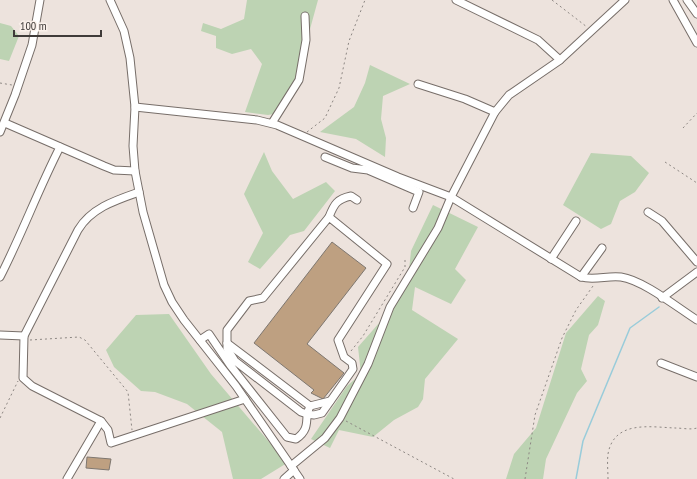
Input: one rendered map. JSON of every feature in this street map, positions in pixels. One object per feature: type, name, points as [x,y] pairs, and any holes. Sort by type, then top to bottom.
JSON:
[{"type":"street","points":[[0,132],[5,123],[36,31],[40,0]]},
{"type":"street","points":[[110,0],[124,31],[130,58],[136,107],[134,146],[135,171],[139,192],[164,285],[172,302],[245,399],[300,479]]},
{"type":"street","points":[[456,0],[538,40],[560,60]]},
{"type":"street","points":[[673,0],[696,41]]},
{"type":"street","points":[[687,0],[697,14]]},
{"type":"street","points":[[284,479],[292,468],[325,438],[340,418],[368,364],[390,307],[428,247],[451,197],[495,112],[509,95],[560,60],[593,31],[622,1]]},
{"type":"street","points":[[272,123],[299,80],[306,40],[305,16]]},
{"type":"street","points":[[418,84],[465,99],[495,112]]},
{"type":"street","points":[[136,107],[272,123],[451,197],[581,277],[597,279],[611,276],[628,278],[697,320]]},
{"type":"street","points":[[5,123],[114,170],[135,171]]},
{"type":"street","points":[[0,277],[19,240],[42,182],[60,147]]},
{"type":"street","points":[[325,156],[352,168],[368,170],[420,192],[413,208]]},
{"type":"street","points":[[139,192],[98,210],[82,224],[24,338],[22,373],[27,383],[101,421],[108,430],[111,443],[245,399]]},
{"type":"street","points":[[329,217],[387,264],[338,340],[344,357],[352,363],[353,369],[322,413],[314,415],[301,412],[236,361],[227,348],[227,330],[250,301],[263,298],[329,217],[334,204],[340,198],[351,196],[357,200]]},
{"type":"street","points":[[648,212],[662,221],[697,262]]},
{"type":"street","points":[[551,259],[576,221]]},
{"type":"street","points":[[581,277],[602,248]]},
{"type":"street","points":[[662,298],[697,272]]},
{"type":"street","points":[[200,340],[209,334],[230,365],[287,437],[296,439],[304,433],[308,423],[307,414],[310,406]]},
{"type":"street","points":[[0,336],[24,338]]},
{"type":"street","points":[[227,343],[310,406]]},
{"type":"street","points":[[660,363],[697,377]]},
{"type":"street","points":[[310,406],[330,401]]},
{"type":"street","points":[[67,479],[101,421]]},
{"type":"path","points":[[302,136],[324,118],[339,88],[349,41],[365,0]]},
{"type":"path","points":[[552,0],[593,31]]},
{"type":"path","points":[[0,83],[18,86]]},
{"type":"path","points":[[683,128],[697,113]]},
{"type":"path","points":[[665,162],[697,183]]},
{"type":"path","points":[[351,351],[363,336],[405,267],[406,257]]},
{"type":"path","points":[[525,479],[535,415],[562,338],[576,310],[597,279]]},
{"type":"path","points":[[24,338],[79,338],[85,340],[128,392],[133,436]]},
{"type":"path","points":[[0,418],[22,373]]},
{"type":"path","points":[[340,418],[454,479]]},
{"type":"path","points":[[608,479],[608,452],[614,441],[624,430],[644,426],[697,428]]},
{"type":"green space","points":[[247,0],[318,0],[296,80],[280,113],[268,115],[245,112],[262,64],[251,49],[232,54],[216,48],[216,36],[201,31],[203,23],[221,29],[244,19]]},
{"type":"green space","points":[[0,23],[11,26],[19,36],[9,61],[0,59]]},
{"type":"green space","points":[[370,65],[410,84],[383,96],[381,119],[386,138],[385,157],[356,139],[320,132],[354,107],[365,83]]},
{"type":"green space","points":[[264,152],[272,171],[293,199],[326,182],[335,191],[304,231],[290,235],[260,269],[248,262],[263,233],[244,194]]},
{"type":"green space","points":[[591,153],[631,156],[649,173],[635,192],[620,201],[611,224],[601,229],[563,205]]},
{"type":"green space","points":[[433,205],[478,227],[455,269],[466,280],[451,304],[415,287],[412,310],[458,339],[425,379],[423,399],[418,407],[394,420],[373,437],[339,430],[330,448],[311,439],[347,386],[361,374],[358,347],[380,322],[399,296],[409,270],[411,251]]},
{"type":"green space","points":[[598,296],[605,301],[598,325],[589,335],[581,369],[587,381],[577,393],[546,459],[543,479],[506,479],[514,454],[536,428],[566,333]]},
{"type":"green space","points":[[169,314],[211,374],[287,463],[261,479],[233,479],[222,432],[187,404],[155,392],[141,391],[114,367],[106,350],[136,315]]},
{"type":"building","points":[[332,242],[366,268],[307,344],[344,373],[323,399],[311,393],[314,390],[254,343]]},
{"type":"building","points":[[87,457],[111,459],[109,470],[86,468]]},
{"type":"waterway","points":[[576,479],[583,441],[630,328],[659,307]]}]
